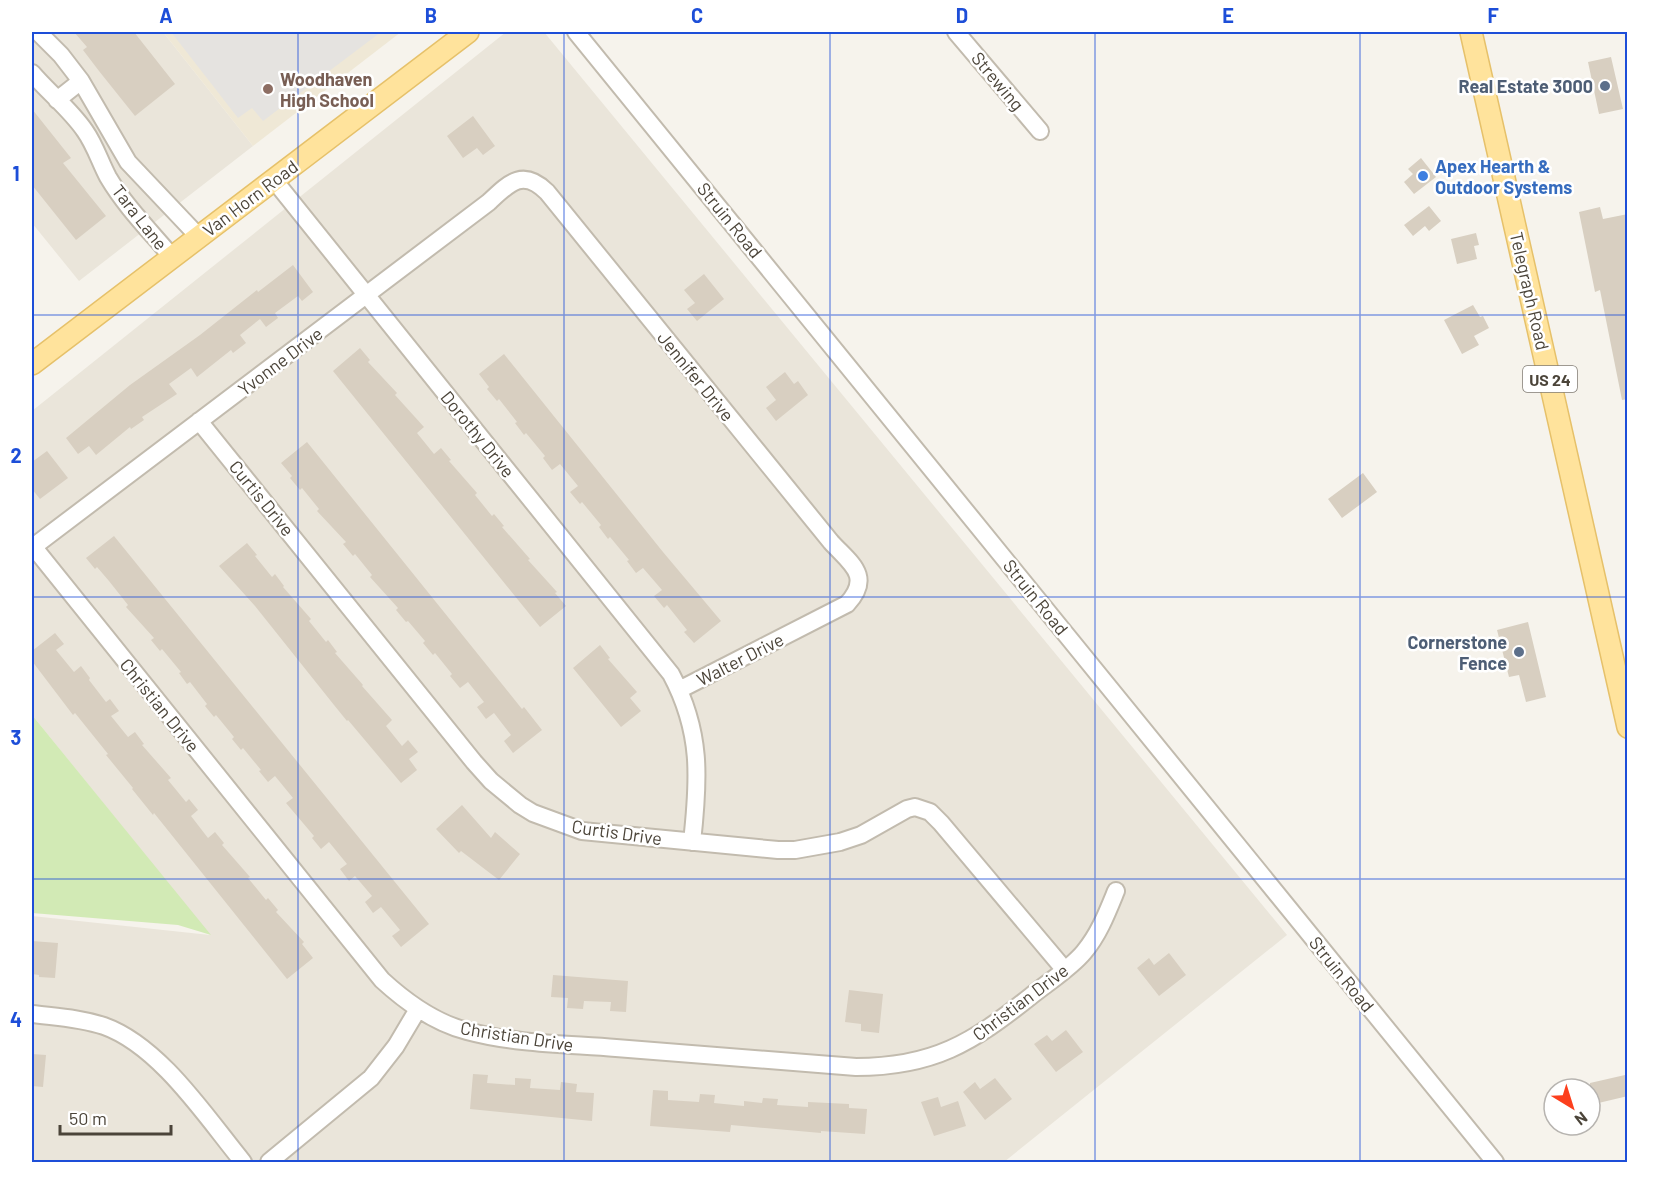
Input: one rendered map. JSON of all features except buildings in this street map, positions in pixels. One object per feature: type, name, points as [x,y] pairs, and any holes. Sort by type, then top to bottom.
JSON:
[{"type":"main road","name":"Van Horn Road","points":[[32,364],[468,32]]},
{"type":"main road","name":"Telegraph Road","points":[[1471,32],[1628,727]]},
{"type":"street","name":"Tara Lane","points":[[38,32],[61,55],[81,81],[128,162],[199,237]]},
{"type":"street","name":"Struin Road","points":[[576,32],[1496,1162]]},
{"type":"street","name":"Strewing","points":[[956,32],[1040,131]]},
{"type":"street","name":"Tara Lane","points":[[32,73],[70,111],[87,133],[108,177],[126,203],[172,257]]},
{"type":"street","points":[[57,100],[81,81]]},
{"type":"street","name":"Tara Lane","points":[[108,177],[128,162]]},
{"type":"street","name":"Yvonne Drive","points":[[32,546],[367,295],[489,202],[507,184],[527,179]]},
{"type":"street","name":"Jennifer Drive","points":[[527,179],[539,184],[548,192],[831,542],[854,564],[858,578]]},
{"type":"street","name":"Dorothy Drive","points":[[274,180],[661,661],[679,690]]},
{"type":"street","name":"Curtis Drive","points":[[199,421],[474,762],[501,790],[533,813],[582,831],[778,850],[812,848],[840,842],[861,835],[907,809],[923,809],[941,823],[1064,969]]},
{"type":"street","name":"Christian Drive","points":[[32,546],[367,962],[397,994],[418,1009],[466,1031],[527,1041],[856,1067],[902,1065],[925,1059],[969,1041],[993,1026],[1083,954],[1104,921],[1116,891]]},
{"type":"street","name":"Walter Drive","points":[[692,842],[698,794],[696,751],[691,720],[679,690],[848,604],[855,596],[859,586],[858,578]]},
{"type":"street","points":[[268,1162],[370,1078],[396,1046],[418,1009]]},
{"type":"street","points":[[32,1014],[91,1022],[113,1030],[147,1051],[170,1073],[243,1162]]},
{"type":"shaded area","points":[[32,32],[163,32],[253,146],[79,281],[32,223]]},
{"type":"shaded area","name":"Woodhaven High School","points":[[163,32],[401,32],[253,146]]},
{"type":"shaded area","name":"Woodhaven High School","points":[[171,32],[381,32],[263,121],[252,108],[238,118]]},
{"type":"shaded area","points":[[506,32],[544,32],[1287,935],[1004,1162],[32,1162],[32,916],[210,935],[32,715],[32,411]]},
{"type":"green space","points":[[32,715],[211,935],[178,925],[32,913]]},
{"type":"place","name":"Real Estate 3000","points":[[1605,86]]},
{"type":"place","name":"Woodhaven High School","points":[[268,89]]},
{"type":"place","name":"Apex Hearth & Outdoor Systems","points":[[1423,176]]},
{"type":"place","name":"Cornerstone Fence","points":[[1519,652]]}]
